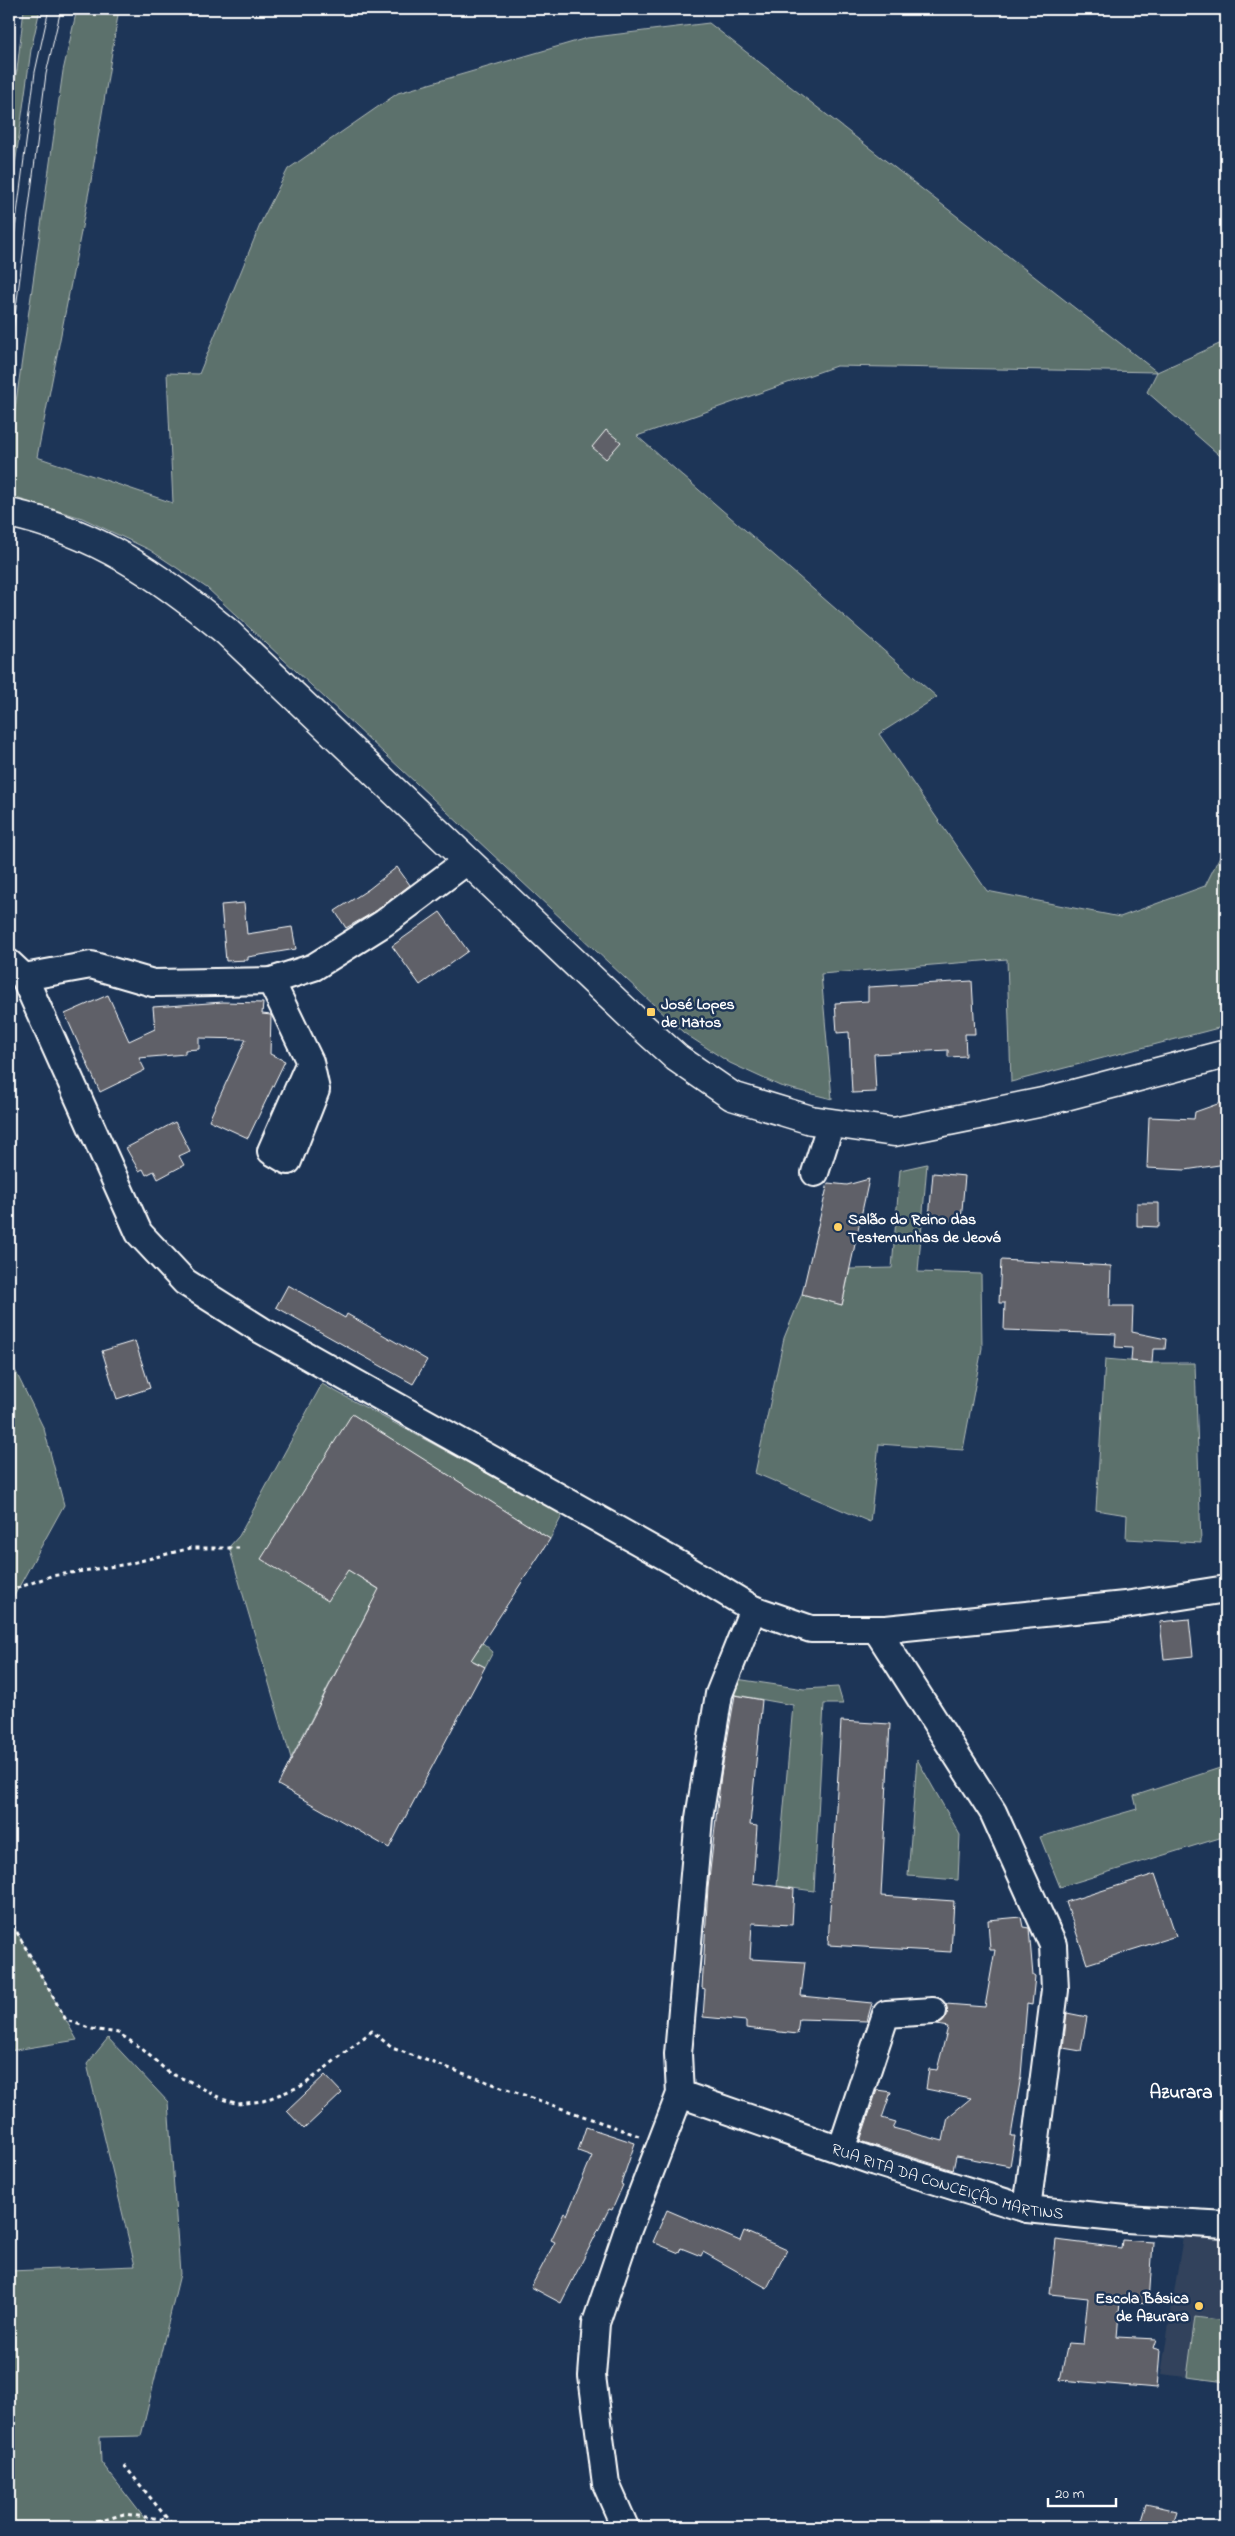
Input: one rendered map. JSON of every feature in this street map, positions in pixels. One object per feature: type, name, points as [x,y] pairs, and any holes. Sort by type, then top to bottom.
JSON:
[{"type":"street","points":[[9,513],[25,516],[102,544],[174,588],[227,632],[677,1058],[732,1096],[811,1120],[894,1132],[1043,1102],[1226,1054]]},
{"type":"street","points":[[467,861],[384,923],[314,967],[271,982],[153,983],[91,964],[16,970],[139,1233],[185,1282],[261,1330],[682,1566],[753,1609],[810,1628],[876,1629],[1125,1605],[1226,1589]]},
{"type":"street","points":[[271,982],[310,1062]]},
{"type":"street","points":[[815,1173],[832,1123]]},
{"type":"street","points":[[625,2527],[606,2484],[592,2376],[596,2323],[627,2232],[680,2094],[678,2054],[699,1818],[719,1694],[753,1609]]},
{"type":"street","points":[[876,1629],[994,1812],[1054,1945],[1056,1990],[1027,2210]]},
{"type":"street","points":[[841,2150],[886,2014],[933,2011]]},
{"type":"street","name":"RUA RITA DA CONCEIÇÃO MARTINS","points":[[680,2094],[841,2150],[1027,2210],[1126,2219],[1226,2225]]},
{"type":"path","points":[[9,1591],[51,1576],[128,1564],[191,1548],[239,1548]]},
{"type":"path","points":[[9,1918],[66,2020],[92,2029],[118,2032],[141,2048],[169,2073],[189,2081],[222,2100],[238,2104],[263,2101],[304,2085],[372,2031],[392,2048],[647,2139]]},
{"type":"path","points":[[124,2466],[174,2527]]},
{"type":"path","points":[[82,2527],[124,2514],[168,2520]]},
{"type":"shaded area","name":"Escola Básica de Azurara","points":[[1183,2236],[1226,2238],[1226,2382],[1161,2374]]},
{"type":"green space","points":[[24,9],[40,9],[31,50],[9,209],[9,102],[17,70]]},
{"type":"green space","points":[[77,9],[119,9],[91,181],[37,457],[173,503],[167,373],[199,374],[262,220],[288,169],[398,93],[587,38],[709,23],[1157,372],[836,366],[637,436],[937,697],[879,734],[987,891],[1120,917],[1205,886],[1226,844],[1226,1026],[1011,1082],[1007,959],[821,974],[832,1099],[780,1086],[730,1063],[684,1033],[207,588],[150,550],[82,518],[9,496],[9,451],[63,71]]},
{"type":"green space","points":[[1226,341],[1226,461],[1147,392],[1157,372]]},
{"type":"green space","points":[[927,1164],[918,1272],[981,1274],[982,1348],[963,1450],[879,1444],[870,1522],[755,1473],[784,1338],[802,1294],[842,1305],[850,1269],[892,1268],[900,1170]]},
{"type":"green space","points":[[9,1358],[44,1429],[64,1505],[9,1605]]},
{"type":"green space","points":[[1105,1359],[1152,1363],[1195,1363],[1201,1543],[1126,1539],[1127,1515],[1096,1510]]},
{"type":"green space","points":[[322,1384],[563,1514],[550,1539],[353,1415],[348,1570],[477,1651],[483,1643],[493,1652],[485,1667],[370,1606],[291,1758],[229,1547],[239,1536]]},
{"type":"green space","points":[[736,1679],[804,1689],[838,1687],[843,1704],[824,1704],[814,1891],[777,1886],[793,1705],[731,1694]]},
{"type":"green space","points":[[917,1759],[960,1835],[958,1880],[908,1876]]},
{"type":"green space","points":[[1226,1766],[1226,1836],[1060,1887],[1040,1837],[1137,1809],[1134,1796]]},
{"type":"green space","points":[[9,1913],[10,1920],[77,2040],[9,2051]]},
{"type":"green space","points":[[108,2038],[168,2102],[180,2274],[141,2436],[100,2437],[101,2462],[151,2527],[9,2527],[9,2271],[135,2266],[87,2064]]},
{"type":"green space","points":[[1195,2317],[1226,2321],[1226,2382],[1187,2377]]},
{"type":"building","points":[[606,430],[621,442],[606,459],[592,447]]},
{"type":"building","points":[[397,867],[410,885],[376,911],[346,928],[335,911],[369,889]]},
{"type":"building","points":[[244,903],[247,934],[292,927],[296,949],[248,957],[248,960],[226,961],[221,905]]},
{"type":"building","points":[[440,912],[468,951],[420,985],[392,946]]},
{"type":"building","points":[[972,981],[975,1034],[965,1034],[966,1056],[948,1057],[948,1050],[874,1054],[876,1092],[852,1093],[849,1032],[837,1033],[835,1003],[868,1001],[868,987]]},
{"type":"building","points":[[108,995],[129,1041],[155,1029],[153,1007],[223,1002],[263,1003],[262,1014],[271,1015],[270,1054],[285,1061],[248,1138],[209,1120],[246,1039],[199,1038],[199,1049],[185,1050],[185,1054],[139,1058],[145,1070],[100,1092],[65,1014]]},
{"type":"building","points":[[1226,1101],[1226,1164],[1185,1170],[1147,1168],[1149,1117],[1194,1119],[1195,1112]]},
{"type":"building","points":[[175,1122],[190,1151],[179,1156],[184,1165],[158,1179],[154,1171],[146,1175],[143,1169],[139,1171],[126,1148]]},
{"type":"building","points":[[933,1173],[965,1176],[961,1221],[929,1218]]},
{"type":"building","name":"Salão do Reino das Testemunhas de Jeová","points":[[869,1179],[842,1305],[802,1294],[828,1183],[847,1185]]},
{"type":"building","points":[[1137,1203],[1159,1203],[1159,1227],[1137,1226]]},
{"type":"building","points":[[1001,1260],[1111,1266],[1110,1306],[1133,1306],[1132,1332],[1166,1339],[1165,1349],[1153,1349],[1152,1363],[1131,1361],[1132,1348],[1115,1347],[1116,1334],[1004,1330],[1005,1303],[999,1303]]},
{"type":"building","points":[[288,1285],[345,1318],[347,1314],[427,1360],[413,1384],[276,1307]]},
{"type":"building","points":[[135,1341],[150,1388],[117,1399],[102,1351]]},
{"type":"building","points":[[352,1414],[550,1539],[471,1660],[485,1667],[389,1848],[278,1785],[379,1589],[348,1570],[328,1601],[261,1559]]},
{"type":"building","points":[[1189,1619],[1193,1656],[1164,1659],[1160,1622]]},
{"type":"building","points":[[735,1695],[762,1700],[750,1825],[757,1826],[753,1883],[794,1889],[792,1925],[752,1923],[750,1959],[805,1962],[801,1996],[872,2003],[867,2021],[799,2019],[797,2034],[746,2028],[746,2021],[703,2017],[705,1989],[702,1988],[708,1888],[721,1775]]},
{"type":"building","points":[[841,1721],[890,1724],[881,1896],[954,1901],[951,1952],[828,1945]]},
{"type":"building","points":[[1155,1874],[1176,1936],[1087,1964],[1066,1902]]},
{"type":"building","points":[[1021,1917],[1023,1927],[1029,1928],[1033,1976],[1035,1976],[1032,2005],[1027,2004],[1021,2076],[1011,2136],[1015,2136],[1010,2166],[956,2156],[953,2170],[860,2141],[877,2090],[891,2092],[882,2118],[896,2122],[893,2128],[943,2141],[948,2117],[971,2098],[926,2089],[929,2069],[937,2070],[948,2027],[937,2025],[947,2017],[946,2004],[985,2007],[995,1950],[990,1950],[988,1920]]},
{"type":"building","points":[[1067,2013],[1087,2017],[1081,2051],[1063,2048]]},
{"type":"building","points":[[325,2075],[342,2093],[304,2129],[287,2111]]},
{"type":"building","points":[[586,2127],[635,2143],[621,2184],[623,2185],[612,2210],[609,2209],[561,2303],[531,2287],[555,2242],[551,2240],[564,2213],[567,2215],[592,2156],[578,2151]]},
{"type":"building","points":[[667,2210],[740,2241],[744,2231],[787,2250],[767,2288],[703,2252],[701,2256],[681,2248],[679,2253],[653,2242]]},
{"type":"building","points":[[1056,2240],[1121,2248],[1122,2240],[1153,2242],[1149,2303],[1120,2301],[1117,2337],[1156,2339],[1153,2348],[1160,2350],[1157,2388],[1060,2380],[1068,2343],[1083,2344],[1088,2298],[1050,2294]]},
{"type":"building","points":[[1146,2504],[1177,2511],[1172,2527],[1139,2527]]},
{"type":"tram line","points":[[9,277],[35,72],[49,9]]},
{"type":"tram line","points":[[9,363],[46,74],[61,9]]},
{"type":"place","name":"José Lopes de Matos","points":[[651,1012]]},
{"type":"place","name":"Salão do Reino das Testemunhas de Jeová","points":[[838,1227]]},
{"type":"place","name":"Escola Básica de Azurara","points":[[1199,2306]]},
{"type":"district","name":"Azurara","points":[[1181,2091]]}]
